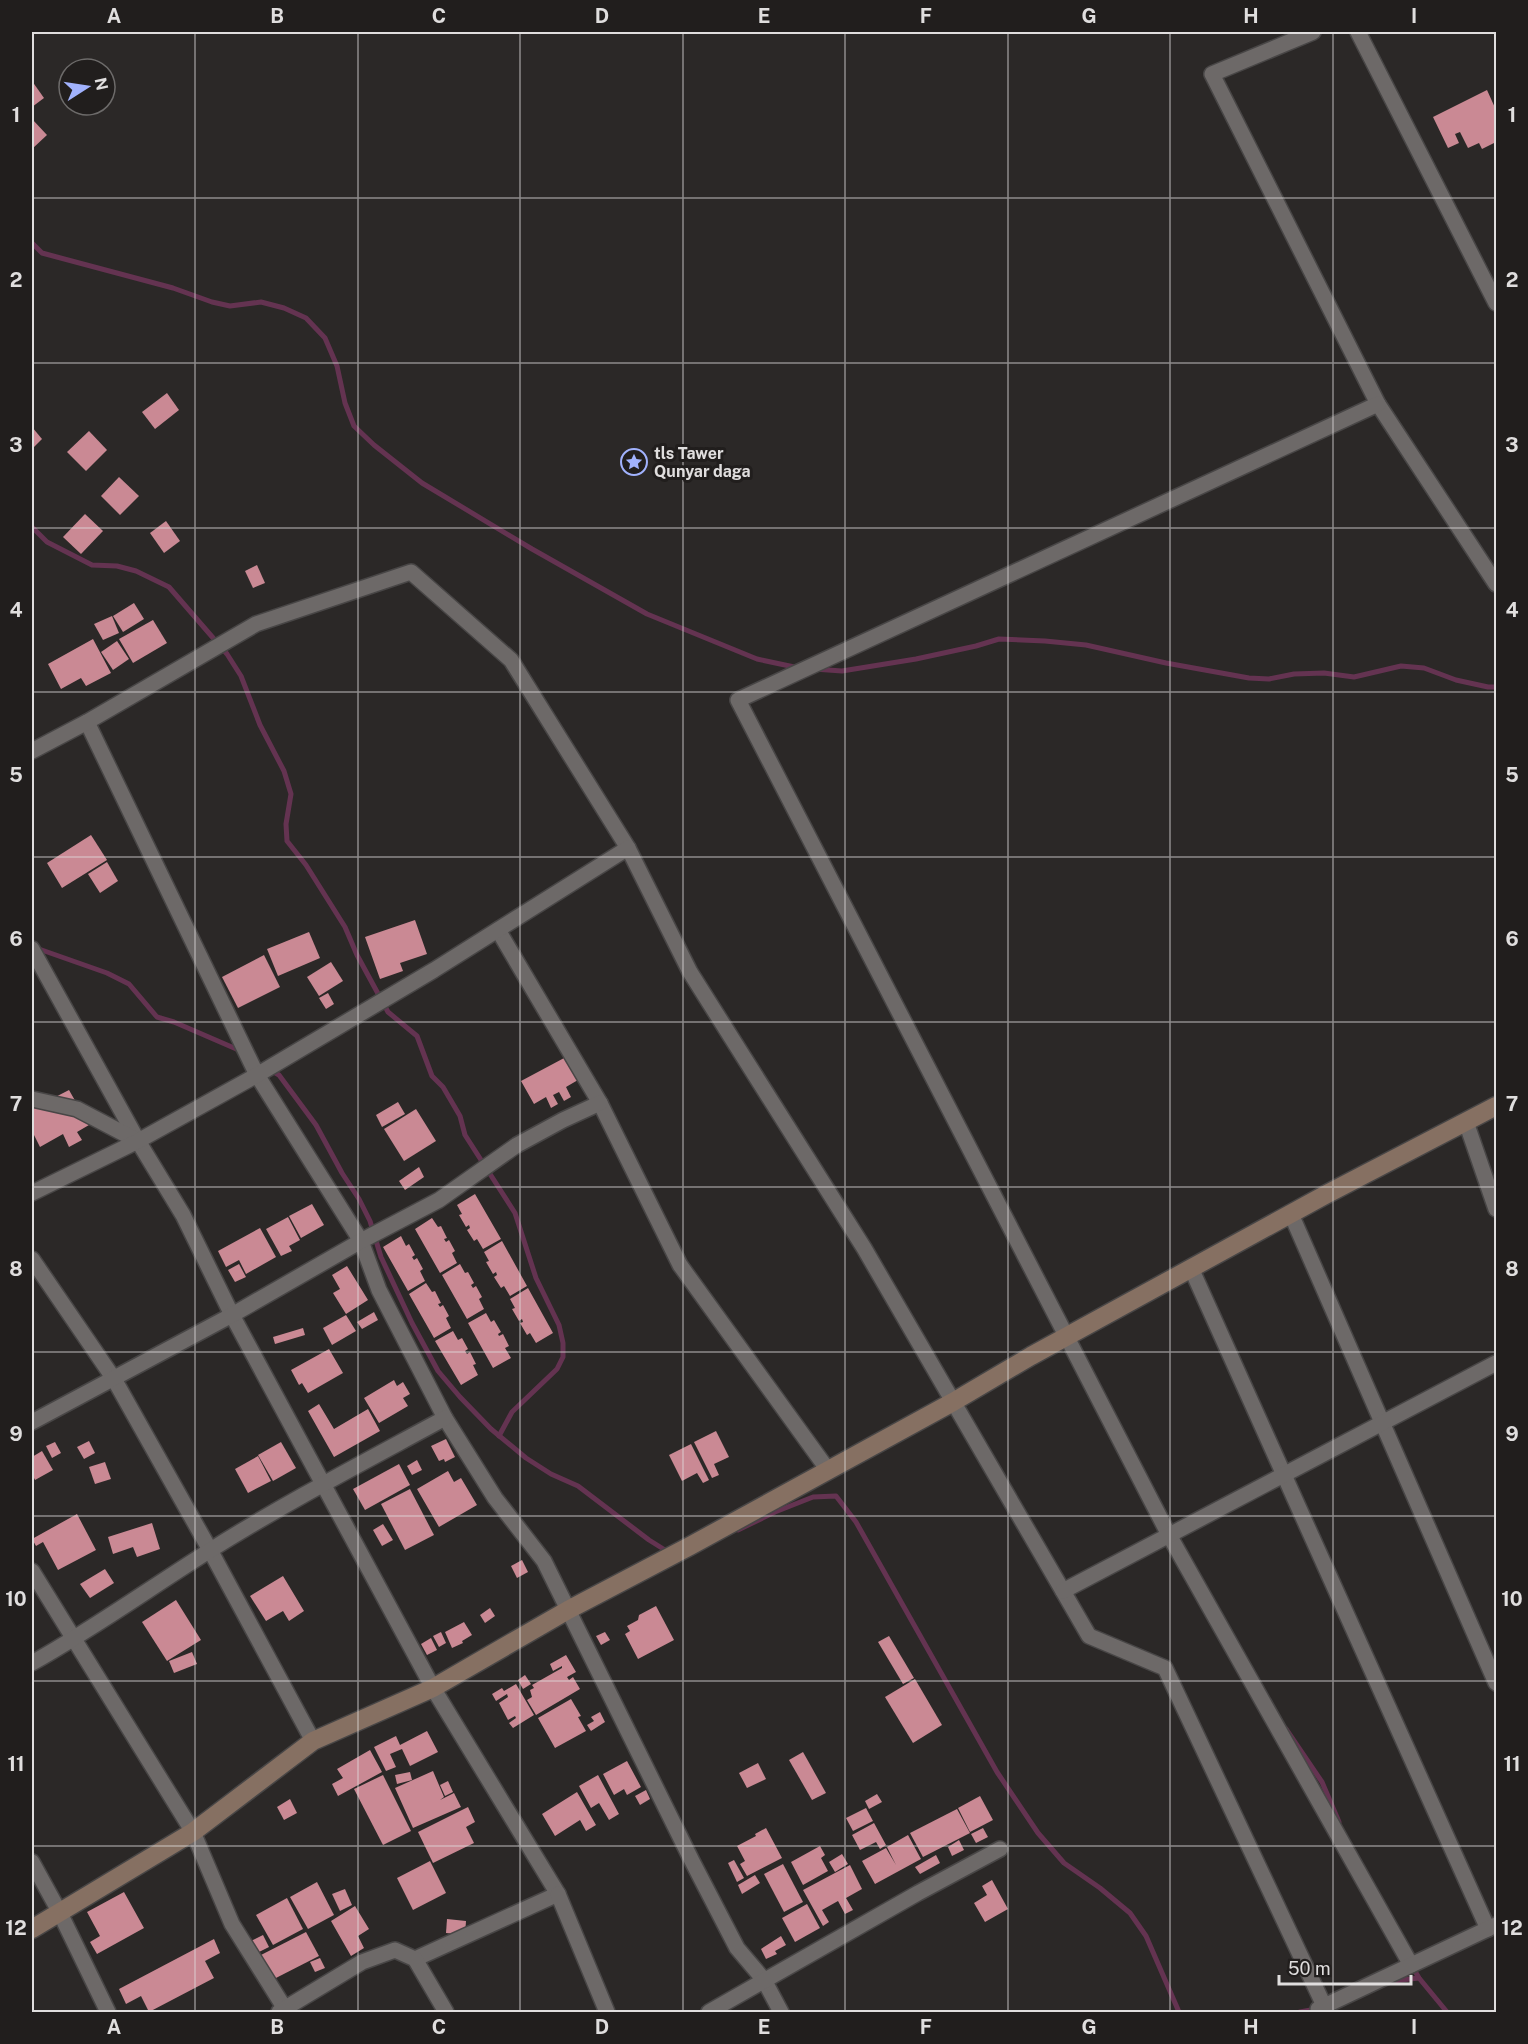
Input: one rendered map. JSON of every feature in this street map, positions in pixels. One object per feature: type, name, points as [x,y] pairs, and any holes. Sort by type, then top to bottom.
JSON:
[{"type":"street","points":[[1312,32],[1212,74],[1378,404],[1497,584]]},
{"type":"street","points":[[1358,32],[1497,303]]},
{"type":"street","points":[[1378,404],[738,700],[1169,1535],[1411,1965]]},
{"type":"street","points":[[32,751],[87,722],[256,624],[411,572],[510,660],[628,848],[690,972],[864,1248],[1089,1636],[1165,1668],[1323,2009],[1492,1927],[1191,1268]]},
{"type":"street","points":[[87,722],[257,1075],[361,1241],[379,1290],[445,1418],[495,1498],[544,1561],[737,1948],[764,1980],[781,2013]]},
{"type":"street","points":[[32,1193],[138,1141],[257,1075],[425,975],[628,848]]},
{"type":"street","points":[[498,930],[600,1103],[680,1265],[828,1470]]},
{"type":"street","points":[[32,949],[138,1141],[183,1215],[232,1315],[433,1688],[558,1894],[607,2013]]},
{"type":"street","points":[[32,1099],[77,1109],[138,1141]]},
{"type":"street","points":[[32,1422],[232,1315],[361,1241],[439,1200],[518,1145],[600,1103]]},
{"type":"street","points":[[32,1929],[193,1832],[313,1741],[433,1688],[568,1610],[953,1402],[1191,1268],[1497,1106]]},
{"type":"street","points":[[1466,1122],[1497,1209]]},
{"type":"street","points":[[1290,1214],[1497,1683]]},
{"type":"street","points":[[32,1259],[114,1379],[313,1741]]},
{"type":"street","points":[[1063,1591],[1497,1363]]},
{"type":"street","points":[[32,1663],[73,1640],[210,1550],[323,1484],[445,1418]]},
{"type":"street","points":[[32,1571],[193,1832],[232,1924],[284,2011],[362,1962],[395,1950],[415,1959],[446,2013]]},
{"type":"street","points":[[709,2013],[764,1980],[1000,1850]]},
{"type":"street","points":[[32,1862],[60,1912],[108,2013]]},
{"type":"street","points":[[415,1959],[558,1894]]},
{"type":"building","points":[[32,81],[44,98],[32,107]]},
{"type":"building","points":[[1487,90],[1496,110],[1496,142],[1482,149],[1479,143],[1468,148],[1460,132],[1455,134],[1459,143],[1448,148],[1433,117]]},
{"type":"building","points":[[32,119],[47,135],[32,149]]},
{"type":"building","points":[[167,393],[179,410],[155,429],[142,412]]},
{"type":"building","points":[[32,427],[42,439],[32,449]]},
{"type":"building","points":[[89,431],[107,450],[86,471],[67,452]]},
{"type":"building","points":[[119,477],[139,496],[120,515],[101,496]]},
{"type":"building","points":[[85,514],[103,531],[81,554],[63,537]]},
{"type":"building","points":[[166,521],[180,541],[164,553],[150,533]]},
{"type":"building","points":[[257,565],[265,583],[253,588],[245,571]]},
{"type":"building","points":[[134,603],[144,619],[123,632],[113,616]]},
{"type":"building","points":[[112,616],[119,633],[103,640],[94,624]]},
{"type":"building","points":[[153,620],[167,643],[133,663],[119,639]]},
{"type":"building","points":[[93,639],[111,673],[86,686],[81,678],[61,689],[48,664]]},
{"type":"building","points":[[117,641],[129,659],[113,670],[101,652]]},
{"type":"building","points":[[91,835],[107,860],[62,888],[47,863]]},
{"type":"building","points":[[107,862],[118,881],[100,893],[88,874]]},
{"type":"building","points":[[415,920],[427,954],[400,963],[403,971],[380,979],[365,937]]},
{"type":"building","points":[[309,932],[320,958],[278,976],[267,949]]},
{"type":"building","points":[[264,955],[280,987],[238,1008],[222,977]]},
{"type":"building","points":[[331,962],[343,981],[319,996],[307,977]]},
{"type":"building","points":[[328,993],[334,1004],[326,1009],[319,998]]},
{"type":"building","points":[[566,1057],[578,1080],[566,1087],[571,1097],[564,1101],[559,1092],[553,1095],[558,1104],[551,1108],[546,1097],[534,1104],[521,1081]]},
{"type":"building","points":[[69,1090],[89,1125],[77,1132],[82,1140],[69,1147],[63,1134],[40,1147],[32,1131],[32,1109]]},
{"type":"building","points":[[398,1102],[405,1114],[382,1127],[376,1115]]},
{"type":"building","points":[[416,1109],[436,1141],[404,1161],[384,1129]]},
{"type":"building","points":[[419,1167],[424,1177],[405,1190],[399,1181]]},
{"type":"building","points":[[475,1194],[501,1239],[483,1249],[477,1239],[474,1241],[467,1230],[470,1228],[469,1225],[466,1227],[459,1215],[462,1214],[457,1205]]},
{"type":"building","points":[[312,1204],[324,1225],[301,1238],[289,1216]]},
{"type":"building","points":[[288,1217],[300,1240],[289,1246],[292,1251],[281,1256],[266,1229]]},
{"type":"building","points":[[432,1218],[438,1227],[441,1226],[447,1238],[444,1239],[446,1242],[449,1240],[455,1251],[452,1253],[457,1263],[440,1273],[415,1229]]},
{"type":"building","points":[[260,1228],[276,1257],[246,1274],[239,1260],[226,1267],[218,1251]]},
{"type":"building","points":[[401,1236],[406,1246],[409,1244],[415,1255],[412,1257],[414,1260],[417,1258],[423,1269],[420,1271],[425,1281],[408,1291],[383,1247]]},
{"type":"building","points":[[502,1241],[527,1286],[510,1296],[504,1286],[501,1288],[494,1277],[497,1275],[496,1272],[493,1274],[486,1262],[489,1261],[484,1252]]},
{"type":"building","points":[[239,1264],[246,1277],[235,1282],[228,1270]]},
{"type":"building","points":[[460,1264],[474,1283],[471,1285],[473,1288],[476,1286],[482,1297],[479,1299],[484,1309],[467,1319],[442,1275]]},
{"type":"building","points":[[347,1266],[368,1300],[346,1314],[333,1293],[340,1289],[332,1275]]},
{"type":"building","points":[[426,1283],[432,1292],[435,1291],[441,1303],[438,1304],[440,1307],[443,1305],[449,1316],[446,1318],[451,1328],[434,1338],[409,1294]]},
{"type":"building","points":[[528,1288],[553,1333],[536,1343],[530,1333],[527,1335],[520,1323],[523,1322],[522,1319],[519,1321],[512,1309],[515,1308],[510,1299]]},
{"type":"building","points":[[374,1312],[378,1320],[362,1329],[357,1322]]},
{"type":"building","points":[[486,1313],[491,1322],[494,1320],[501,1332],[499,1336],[503,1334],[509,1346],[505,1348],[511,1358],[493,1368],[468,1323]]},
{"type":"building","points":[[346,1315],[356,1331],[332,1345],[323,1328]]},
{"type":"building","points":[[303,1328],[305,1335],[275,1344],[273,1337]]},
{"type":"building","points":[[453,1331],[458,1340],[462,1338],[468,1349],[465,1351],[467,1354],[470,1352],[478,1375],[461,1385],[435,1341]]},
{"type":"building","points":[[329,1349],[343,1373],[308,1393],[302,1383],[299,1385],[291,1370]]},
{"type":"building","points":[[394,1380],[397,1386],[403,1382],[410,1394],[403,1398],[408,1406],[379,1423],[364,1398]]},
{"type":"building","points":[[319,1404],[334,1429],[368,1409],[380,1431],[334,1457],[308,1411]]},
{"type":"building","points":[[716,1431],[729,1457],[714,1464],[719,1475],[712,1478],[694,1442]]},
{"type":"building","points":[[446,1439],[455,1457],[445,1462],[444,1459],[439,1461],[431,1446]]},
{"type":"building","points":[[89,1441],[95,1453],[84,1459],[77,1447]]},
{"type":"building","points":[[55,1442],[61,1453],[52,1458],[46,1446]]},
{"type":"building","points":[[281,1442],[296,1468],[273,1481],[258,1455]]},
{"type":"building","points":[[691,1444],[709,1480],[703,1483],[697,1473],[682,1481],[669,1455]]},
{"type":"building","points":[[42,1451],[53,1470],[35,1480],[32,1474],[32,1457]]},
{"type":"building","points":[[258,1456],[271,1481],[248,1493],[235,1469]]},
{"type":"building","points":[[417,1460],[422,1470],[412,1475],[407,1466]]},
{"type":"building","points":[[105,1462],[111,1479],[95,1484],[89,1467]]},
{"type":"building","points":[[399,1464],[410,1485],[365,1510],[353,1489]]},
{"type":"building","points":[[448,1471],[454,1482],[461,1478],[477,1505],[439,1527],[417,1489]]},
{"type":"building","points":[[410,1489],[434,1535],[405,1550],[381,1504]]},
{"type":"building","points":[[77,1514],[96,1550],[58,1570],[43,1542],[36,1546],[32,1539]]},
{"type":"building","points":[[152,1523],[160,1549],[137,1557],[133,1547],[113,1554],[108,1537]]},
{"type":"building","points":[[383,1524],[393,1540],[382,1546],[373,1530]]},
{"type":"building","points":[[522,1560],[528,1572],[517,1578],[511,1566]]},
{"type":"building","points":[[105,1569],[114,1583],[90,1598],[80,1584]]},
{"type":"building","points":[[283,1576],[304,1611],[289,1621],[283,1611],[266,1621],[250,1596]]},
{"type":"building","points":[[176,1600],[201,1640],[167,1661],[142,1622]]},
{"type":"building","points":[[656,1606],[674,1640],[638,1659],[625,1634],[630,1631],[627,1626],[638,1620],[639,1615]]},
{"type":"building","points":[[490,1608],[495,1616],[485,1623],[480,1615]]},
{"type":"building","points":[[464,1622],[472,1635],[462,1641],[463,1643],[452,1648],[445,1632]]},
{"type":"building","points":[[441,1632],[446,1643],[439,1647],[433,1636]]},
{"type":"building","points":[[605,1632],[610,1640],[601,1645],[596,1636]]},
{"type":"building","points":[[889,1636],[914,1678],[903,1684],[878,1642]]},
{"type":"building","points":[[431,1638],[437,1650],[427,1655],[421,1644]]},
{"type":"building","points":[[192,1652],[197,1664],[174,1673],[169,1661]]},
{"type":"building","points":[[566,1655],[576,1672],[567,1677],[569,1680],[573,1677],[580,1689],[536,1715],[527,1700],[532,1697],[530,1690],[534,1688],[532,1685],[562,1668],[562,1666],[553,1671],[550,1664]]},
{"type":"building","points":[[525,1675],[531,1684],[523,1689],[518,1680]]},
{"type":"building","points":[[915,1679],[942,1725],[913,1743],[885,1697]]},
{"type":"building","points":[[516,1684],[534,1715],[513,1728],[509,1723],[516,1718],[515,1716],[508,1720],[499,1703],[508,1697],[507,1694],[496,1701],[492,1694],[502,1688],[504,1691]]},
{"type":"building","points":[[571,1699],[581,1716],[578,1717],[586,1731],[555,1748],[538,1718]]},
{"type":"building","points":[[600,1712],[605,1722],[591,1731],[587,1725],[594,1721],[591,1717]]},
{"type":"building","points":[[427,1731],[438,1752],[410,1766],[402,1749],[390,1754],[396,1767],[386,1771],[374,1747],[396,1736],[400,1745]]},
{"type":"building","points":[[370,1750],[382,1772],[338,1796],[332,1784],[343,1778],[337,1769]]},
{"type":"building","points":[[803,1752],[826,1793],[812,1800],[789,1760]]},
{"type":"building","points":[[627,1761],[641,1787],[627,1795],[624,1789],[614,1795],[603,1774]]},
{"type":"building","points":[[758,1763],[766,1779],[747,1788],[739,1773]]},
{"type":"building","points":[[433,1771],[444,1797],[440,1800],[454,1793],[461,1807],[413,1828],[395,1788]]},
{"type":"building","points":[[410,1772],[412,1780],[397,1784],[395,1775]]},
{"type":"building","points":[[383,1775],[411,1831],[383,1845],[354,1789]]},
{"type":"building","points":[[598,1775],[619,1814],[609,1820],[599,1803],[591,1808],[579,1786]]},
{"type":"building","points":[[448,1781],[453,1792],[445,1796],[440,1785]]},
{"type":"building","points":[[646,1790],[650,1799],[640,1805],[635,1796]]},
{"type":"building","points":[[577,1792],[596,1825],[586,1831],[580,1820],[555,1836],[542,1814]]},
{"type":"building","points":[[877,1794],[882,1802],[869,1809],[865,1801]]},
{"type":"building","points":[[980,1796],[993,1820],[970,1832],[958,1808]]},
{"type":"building","points":[[290,1799],[297,1813],[284,1820],[277,1807]]},
{"type":"building","points":[[468,1807],[475,1822],[466,1827],[474,1843],[433,1863],[418,1832]]},
{"type":"building","points":[[866,1808],[873,1821],[853,1831],[846,1818]]},
{"type":"building","points":[[957,1809],[970,1833],[923,1857],[910,1833]]},
{"type":"building","points":[[874,1823],[886,1845],[880,1849],[876,1842],[860,1850],[852,1835]]},
{"type":"building","points":[[766,1828],[782,1858],[747,1876],[740,1864],[745,1861],[737,1846]]},
{"type":"building","points":[[983,1828],[988,1837],[976,1843],[971,1834]]},
{"type":"building","points":[[908,1835],[921,1859],[875,1884],[862,1861],[886,1848],[896,1865],[887,1847]]},
{"type":"building","points":[[959,1840],[964,1850],[952,1856],[948,1847]]},
{"type":"building","points":[[820,1846],[825,1855],[821,1858],[828,1871],[803,1885],[791,1862]]},
{"type":"building","points":[[842,1854],[848,1864],[835,1872],[829,1862]]},
{"type":"building","points":[[936,1855],[940,1863],[920,1874],[915,1867]]},
{"type":"building","points":[[734,1860],[744,1878],[737,1882],[728,1863]]},
{"type":"building","points":[[430,1861],[446,1893],[413,1910],[397,1878]]},
{"type":"building","points":[[783,1864],[803,1902],[784,1912],[764,1874]]},
{"type":"building","points":[[850,1865],[862,1889],[846,1898],[853,1910],[845,1914],[838,1901],[822,1910],[829,1922],[823,1926],[803,1890]]},
{"type":"building","points":[[755,1875],[760,1883],[742,1894],[738,1885]]},
{"type":"building","points":[[992,1880],[1008,1909],[985,1922],[974,1903],[987,1895],[982,1886]]},
{"type":"building","points":[[317,1882],[334,1915],[308,1929],[290,1897]]},
{"type":"building","points":[[345,1889],[352,1905],[340,1911],[332,1894]]},
{"type":"building","points":[[124,1892],[144,1928],[97,1954],[90,1942],[100,1936],[87,1912]]},
{"type":"building","points":[[287,1898],[303,1929],[273,1945],[256,1915]]},
{"type":"building","points":[[807,1904],[820,1928],[795,1942],[782,1918]]},
{"type":"building","points":[[355,1906],[369,1929],[358,1936],[364,1948],[351,1956],[331,1921]]},
{"type":"building","points":[[447,1919],[466,1921],[465,1935],[446,1933]]},
{"type":"building","points":[[306,1932],[319,1956],[272,1980],[259,1956]]},
{"type":"building","points":[[263,1935],[269,1947],[257,1953],[251,1941]]},
{"type":"building","points":[[781,1936],[786,1945],[775,1951],[777,1954],[766,1959],[761,1949]]},
{"type":"building","points":[[214,1939],[220,1953],[205,1961],[214,1978],[149,2012],[141,1996],[126,2004],[119,1989]]},
{"type":"building","points":[[320,1958],[325,1968],[315,1972],[310,1962]]},
{"type":"waterway","points":[[32,243],[42,253],[173,288],[212,302],[230,306],[261,302],[284,308],[306,318],[325,338],[337,366],[345,403],[354,426],[422,483],[647,614],[757,659],[799,668]]},
{"type":"waterway","points":[[32,527],[47,542],[92,565],[117,566],[136,571],[169,587],[227,654],[241,676],[260,725],[284,771],[291,794],[286,824],[287,841],[306,865],[345,927],[357,955],[388,1012],[417,1036],[432,1076],[443,1087],[460,1116],[465,1135],[515,1213],[536,1278],[559,1325],[563,1357],[557,1369],[512,1412],[499,1436]]},
{"type":"waterway","points":[[814,669],[842,671],[916,659],[999,639],[1086,645],[1249,678],[1269,679],[1294,674],[1324,673],[1354,677],[1401,666],[1424,668],[1456,680],[1496,687]]},
{"type":"waterway","points":[[36,948],[107,973],[129,984],[157,1017],[241,1051]]},
{"type":"waterway","points":[[272,1071],[279,1075],[316,1125],[359,1199],[370,1221],[381,1257],[438,1371],[491,1429],[526,1458],[551,1474],[578,1486],[649,1540],[669,1550]]},
{"type":"waterway","points":[[738,1530],[813,1497],[836,1496],[856,1522],[997,1772],[1038,1833],[1064,1863],[1100,1888],[1130,1913],[1146,1936],[1179,2012]]},
{"type":"waterway","points":[[1286,1729],[1322,1782],[1339,1822]]},
{"type":"waterway","points":[[1412,1966],[1447,2012]]},
{"type":"waterway","points":[[1392,1981],[1419,1978]]},
{"type":"waterway","points":[[1300,2012],[1316,2009]]},
{"type":"place","name":"tls Tawer Qunyar daga","points":[[634,462]]}]
